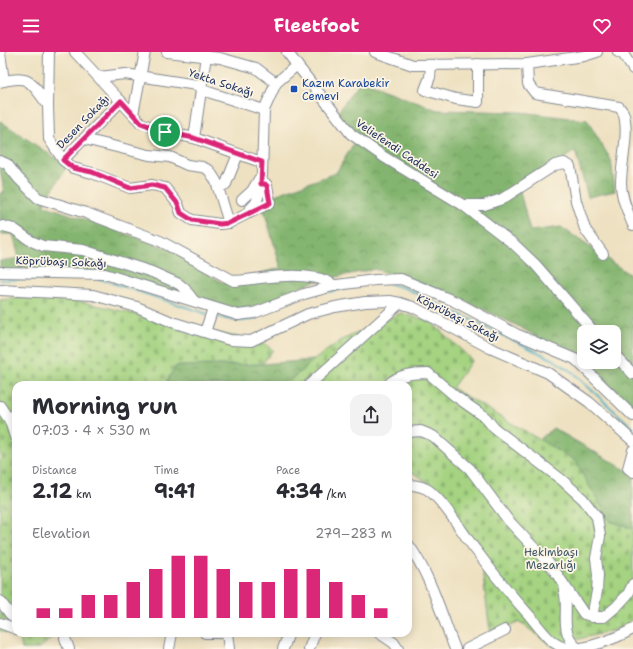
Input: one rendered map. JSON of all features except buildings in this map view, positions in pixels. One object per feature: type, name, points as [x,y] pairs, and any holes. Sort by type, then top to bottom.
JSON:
[{"type":"street","points":[[49,52],[48,106],[50,139],[63,160],[73,168],[92,172],[130,188],[152,185],[165,188],[178,204],[181,213],[192,220],[220,224],[229,223],[246,215],[256,203],[261,179],[264,110],[276,83],[297,65]]},
{"type":"street","points":[[75,52],[141,123],[165,132],[194,138],[262,162]]},
{"type":"street","points":[[133,114],[145,52]]},
{"type":"street","points":[[167,52],[206,56],[256,68],[276,83]]},
{"type":"street","name":"Veliefendi Caddesi","points":[[287,52],[351,134],[384,157],[463,205],[515,245],[535,264],[588,325]]},
{"type":"street","points":[[375,52],[413,65],[527,64],[584,56],[597,52]]},
{"type":"street","points":[[618,52],[623,54],[633,69]]},
{"type":"street","points":[[0,53],[2,81],[18,78],[29,80],[48,106]]},
{"type":"street","points":[[194,138],[206,56]]},
{"type":"street","points":[[431,65],[430,77],[425,90],[456,99],[478,102],[478,64]]},
{"type":"street","points":[[527,64],[528,84],[535,93],[619,107],[623,112],[624,148],[621,184],[622,194],[633,225]]},
{"type":"street","name":"Yekta Sokağı","points":[[99,77],[125,74],[197,85],[202,90],[264,110]]},
{"type":"street","name":"Desen Sokağı","points":[[63,160],[121,101]]},
{"type":"street","points":[[84,139],[149,155],[170,157],[186,165],[202,167],[209,170],[218,188],[229,223]]},
{"type":"street","points":[[218,188],[226,184],[238,154]]},
{"type":"street","points":[[0,160],[7,164],[18,178],[38,198],[55,205],[86,213],[160,241],[199,260],[228,279],[234,281],[287,275],[330,281],[336,286]]},
{"type":"street","points":[[463,205],[484,204],[502,199],[555,165],[564,163],[570,166],[573,170],[576,201],[585,229],[603,254]]},
{"type":"street","points":[[242,200],[252,191],[261,179]]},
{"type":"street","points":[[0,227],[3,226],[14,229],[31,241],[43,246],[83,250],[152,272],[179,284],[194,301]]},
{"type":"street","name":"Köprübaşı Sokağı","points":[[0,272],[105,274],[194,301],[212,310],[238,315],[254,313],[304,294],[336,286],[375,280],[401,279],[424,287],[476,312],[516,334],[575,359],[633,416]]},
{"type":"street","name":"Köprübaşı Sokağı","points":[[0,290],[93,296],[137,307],[172,322],[206,329],[230,340],[251,341],[308,314],[335,307],[365,302],[390,301],[400,303],[425,313],[490,348],[548,373],[589,402],[633,441]]},
{"type":"street","points":[[313,381],[400,303]]},
{"type":"street","points":[[206,329],[212,310]]},
{"type":"street","points":[[621,361],[633,374]]},
{"type":"street","points":[[395,381],[403,376],[413,373],[428,373],[455,396],[485,417],[499,432],[562,480],[583,499],[597,517],[600,536],[596,558],[597,592],[592,617]]},
{"type":"street","points":[[0,406],[10,421],[12,427]]},
{"type":"street","points":[[412,432],[421,431],[433,436],[470,468],[508,520],[552,567],[584,614],[592,617],[604,617],[618,606],[628,594],[633,584]]},
{"type":"street","points":[[633,450],[628,468],[633,472]]},
{"type":"street","points":[[412,485],[422,486],[430,491],[444,506],[474,548],[546,637],[557,645],[571,649],[612,641],[633,629]]},
{"type":"street","points":[[412,551],[425,573],[441,609],[455,649]]},
{"type":"street","points":[[562,582],[566,599],[564,624],[569,637],[577,648]]},
{"type":"street","points":[[0,601],[12,616]]},
{"type":"street","points":[[0,623],[12,628]]},
{"type":"street","points":[[467,649],[505,630]]},
{"type":"street","points":[[169,649],[171,637]]},
{"type":"street","points":[[228,637],[229,649]]},
{"type":"street","points":[[283,649],[288,637]]},
{"type":"street","points":[[309,649],[314,637]]},
{"type":"street","points":[[385,637],[394,643],[398,649]]},
{"type":"street","points":[[65,638],[69,649]]},
{"type":"green space","points":[[360,81],[437,110],[520,112],[587,120],[611,160],[615,191],[588,197],[575,151],[519,188],[530,231],[561,227],[633,277],[633,407],[592,369],[621,369],[621,325],[577,325],[577,359],[514,324],[437,288],[374,269],[312,282],[262,305],[235,310],[109,272],[0,272],[0,261],[19,258],[13,234],[0,234],[0,193],[4,193],[0,167],[0,121],[67,166],[43,205],[170,249],[223,283],[281,268],[261,200],[336,173],[354,143],[333,119]]},
{"type":"green space","points":[[20,298],[74,300],[131,313],[168,324],[260,341],[273,350],[262,364],[176,366],[167,381],[12,381],[12,635],[0,631],[0,300]]},
{"type":"green space","name":"Hekimbaşı Mezarlığı","points":[[401,313],[430,321],[472,360],[452,388],[574,460],[610,521],[633,529],[633,619],[618,629],[552,646],[520,622],[490,631],[480,552],[443,497],[415,473],[412,473],[412,381],[290,381],[314,360],[340,341]]},
{"type":"green space","points":[[314,360],[290,381],[167,381],[176,366],[262,364]]},
{"type":"green space","points":[[553,428],[633,474],[633,529],[610,521],[574,460],[539,440]]},
{"type":"green space","points":[[20,637],[54,637],[38,649],[22,649]]},
{"type":"waterway","points":[[0,280],[53,278]]},
{"type":"waterway","points":[[97,278],[207,314]]},
{"type":"waterway","points":[[390,284],[405,288],[554,360],[572,372],[633,428]]},
{"type":"waterway","points":[[329,292],[348,288]]},
{"type":"waterway","points":[[213,315],[230,320],[241,321],[257,317]]},
{"type":"place","name":"Kazım Karabekir Cemevi","points":[[294,89]]},
{"type":"route","points":[[121,101],[141,123],[165,132],[194,138],[262,162],[261,184],[265,184],[267,186],[270,203],[229,223],[220,224],[192,220],[181,213],[178,204],[165,188],[152,185],[130,188],[92,172],[73,168],[63,160],[121,101]]}]
